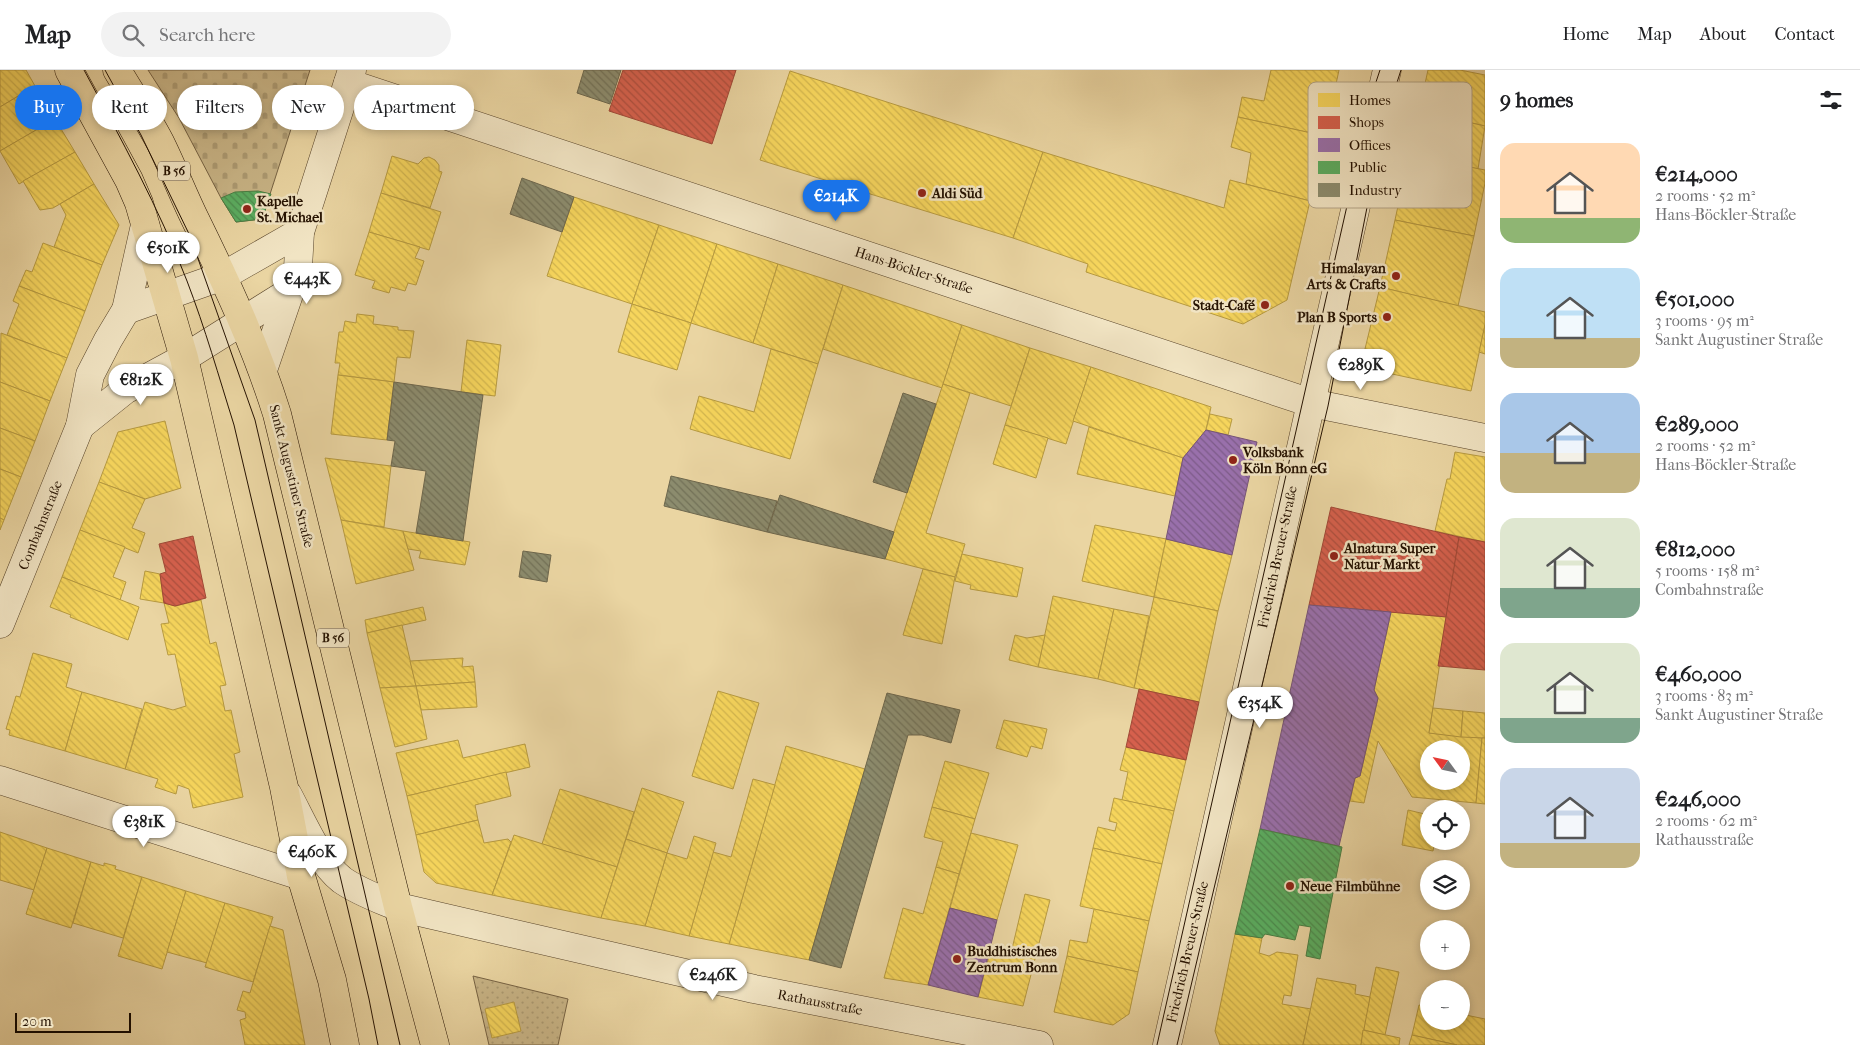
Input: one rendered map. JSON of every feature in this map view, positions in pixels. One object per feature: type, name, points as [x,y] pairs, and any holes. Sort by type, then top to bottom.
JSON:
[{"type":"main road","points":[[69,70],[129,180],[145,225],[184,358],[284,787],[301,876],[332,980],[345,1045]]},
{"type":"main road","name":"Sankt Augustiner Straße","points":[[117,70],[159,141],[223,276],[263,370],[286,447],[398,907],[435,1045]]},
{"type":"street","points":[[263,370],[298,268],[300,232],[350,76]]},
{"type":"street","name":"Hans-Böckler-Straße","points":[[350,76],[1310,403],[1485,438]]},
{"type":"street","name":"Friedrich-Breuer-Straße","points":[[1166,1045],[1355,208]]},
{"type":"street","name":"Combahnstraße","points":[[0,624],[80,426],[90,375],[126,310],[145,225]]},
{"type":"street","points":[[126,310],[223,276],[300,232]]},
{"type":"street","name":"Combahnstraße","points":[[80,426],[125,390],[184,358],[289,292]]},
{"type":"street","points":[[0,780],[301,876]]},
{"type":"street","points":[[284,787],[320,855],[341,879],[364,893],[398,907]]},
{"type":"street","name":"Rathausstraße","points":[[398,907],[754,989],[1039,1045]]},
{"type":"green space","points":[[148,70],[310,70],[305,85],[272,85],[272,130],[291,130],[262,219],[236,222],[221,198],[185,130],[262,130],[262,85],[177,85],[177,115],[167,99],[167,85],[158,85]]},
{"type":"green space","points":[[473,976],[568,999],[558,1045],[489,1045]]},
{"type":"building: Homes","points":[[0,70],[26,70],[34,85],[15,85],[15,98],[0,107]]},
{"type":"building: Homes","points":[[1271,70],[1339,70],[1336,82],[1308,82],[1308,132],[1238,117],[1242,97],[1264,101]]},
{"type":"building: Homes","points":[[1428,70],[1460,70],[1485,75],[1485,126],[1472,123],[1472,82],[1425,82]]},
{"type":"building: Homes","points":[[790,71],[1043,152],[1013,238],[760,160]]},
{"type":"building: Homes","points":[[15,98],[15,130],[36,130],[0,151],[0,107]]},
{"type":"building: Homes","points":[[1238,117],[1308,132],[1308,200],[1246,184],[1251,153],[1231,147]]},
{"type":"building: Homes","points":[[1472,123],[1485,126],[1478,169],[1472,168]]},
{"type":"building: Homes","points":[[36,130],[62,130],[75,152],[19,184],[0,151]]},
{"type":"building: Homes","points":[[75,152],[94,184],[53,208],[40,210],[23,181]]},
{"type":"building: Homes","points":[[1043,152],[1224,208],[1230,180],[1308,200],[1308,208],[1287,300],[1243,324],[1086,272],[1088,264],[1013,238]]},
{"type":"building: Homes","points":[[392,156],[418,164],[424,158],[429,157],[439,165],[439,171],[442,172],[430,208],[381,193]]},
{"type":"building: Homes","points":[[1472,167],[1485,170],[1485,183],[1474,236],[1395,220],[1398,208],[1472,208]]},
{"type":"building: Homes","points":[[94,184],[119,225],[102,265],[54,247],[66,215],[60,204]]},
{"type":"building: Homes","points":[[381,193],[441,212],[429,250],[369,232]]},
{"type":"building: Homes","points":[[574,197],[659,225],[632,304],[547,276]]},
{"type":"building: Homes","points":[[1395,220],[1474,236],[1458,306],[1380,287]]},
{"type":"building: Homes","points":[[659,225],[717,244],[691,323],[632,304]]},
{"type":"building: Homes","points":[[369,232],[420,247],[415,258],[424,261],[416,285],[408,283],[405,291],[391,287],[389,293],[372,288],[375,281],[355,275]]},
{"type":"building: Homes","points":[[43,243],[102,265],[85,311],[19,286],[26,270],[32,272]]},
{"type":"building: Homes","points":[[717,244],[778,264],[753,343],[691,323]]},
{"type":"building: Homes","points":[[778,264],[843,285],[818,364],[753,343]]},
{"type":"building: Homes","points":[[843,285],[962,325],[942,388],[823,349]]},
{"type":"building: Homes","points":[[19,286],[85,311],[67,358],[7,335],[19,304],[13,301]]},
{"type":"building: Homes","points":[[1380,287],[1485,312],[1485,325],[1471,391],[1383,372],[1386,357],[1364,353]]},
{"type":"building: Homes","points":[[632,304],[691,323],[677,370],[618,352]]},
{"type":"building: Homes","points":[[357,314],[374,316],[373,324],[398,327],[398,330],[414,331],[410,358],[397,357],[394,382],[338,375],[340,363],[335,363],[339,332],[343,332],[345,321],[356,323]]},
{"type":"building: Homes","points":[[962,325],[1030,348],[1011,406],[943,384]]},
{"type":"building: Homes","points":[[1485,325],[1485,354],[1479,352]]},
{"type":"building: Homes","points":[[1,333],[67,358],[50,401],[0,382]]},
{"type":"building: Homes","points":[[467,340],[501,345],[495,396],[461,392]]},
{"type":"building: Homes","points":[[1030,348],[1091,367],[1066,444],[1005,425]]},
{"type":"building: Homes","points":[[771,349],[818,364],[790,459],[690,429],[699,396],[754,412]]},
{"type":"building: Homes","points":[[1091,367],[1211,407],[1206,430],[1183,458],[1073,421]]},
{"type":"building: Homes","points":[[338,375],[394,382],[387,440],[331,434]]},
{"type":"building: Homes","points":[[0,382],[50,401],[35,441],[0,428]]},
{"type":"building: Homes","points":[[943,384],[970,393],[926,533],[965,544],[955,577],[885,559]]},
{"type":"building: Homes","points":[[1210,414],[1232,419],[1228,435],[1206,430]]},
{"type":"building: Homes","points":[[165,421],[181,488],[145,499],[99,482],[118,432]]},
{"type":"building: Homes","points":[[1005,425],[1048,438],[1036,478],[993,464]]},
{"type":"building: Homes","points":[[1089,427],[1183,458],[1175,496],[1077,474]]},
{"type":"building: Homes","points":[[0,428],[35,441],[21,477],[0,469]]},
{"type":"building: Homes","points":[[1455,452],[1485,457],[1485,542],[1435,531],[1447,479],[1450,479]]},
{"type":"building: Homes","points":[[325,458],[391,466],[384,527],[341,520]]},
{"type":"building: Homes","points":[[0,469],[21,477],[4,520],[0,518]]},
{"type":"building: Homes","points":[[99,482],[145,499],[132,528],[145,533],[138,553],[80,530]]},
{"type":"building: Homes","points":[[0,518],[4,520],[0,530]]},
{"type":"building: Homes","points":[[341,520],[403,531],[414,570],[356,584]]},
{"type":"building: Homes","points":[[1095,525],[1166,539],[1154,597],[1082,581]]},
{"type":"building: Homes","points":[[80,530],[125,547],[113,577],[126,582],[120,600],[62,577]]},
{"type":"building: Homes","points":[[403,531],[470,542],[465,565],[419,558],[421,551],[408,549]]},
{"type":"building: Homes","points":[[1166,539],[1232,555],[1218,611],[1154,597]]},
{"type":"building: Homes","points":[[962,554],[1023,568],[1017,597],[970,589],[971,585],[955,581]]},
{"type":"building: Homes","points":[[923,569],[955,577],[942,644],[903,635]]},
{"type":"building: Homes","points":[[145,571],[160,574],[164,603],[140,599]]},
{"type":"building: Homes","points":[[62,577],[139,607],[128,640],[50,607]]},
{"type":"building: Homes","points":[[1053,596],[1114,609],[1098,679],[1038,667]]},
{"type":"building: Homes","points":[[1154,597],[1218,611],[1199,702],[1134,688]]},
{"type":"building: Homes","points":[[201,600],[210,644],[216,642],[226,685],[220,686],[225,711],[231,710],[240,752],[234,754],[243,797],[193,808],[189,789],[178,785],[176,794],[155,787],[158,779],[125,769],[145,702],[173,710],[186,706],[175,654],[168,655],[161,624],[169,623],[164,603],[175,606]]},
{"type":"building: Homes","points":[[423,607],[426,620],[367,633],[365,620]]},
{"type":"building: Homes","points":[[1114,609],[1149,616],[1134,688],[1098,679]]},
{"type":"building: Homes","points":[[1391,612],[1447,617],[1429,733],[1482,738],[1476,803],[1470,802],[1470,800],[1412,797],[1378,741],[1364,803],[1350,801],[1355,778],[1360,776],[1378,698],[1374,690]]},
{"type":"building: Homes","points":[[402,625],[416,686],[380,688],[367,633]]},
{"type":"building: Homes","points":[[1015,635],[1027,638],[1045,635],[1038,667],[1009,660]]},
{"type":"building: Homes","points":[[33,653],[72,664],[66,687],[82,692],[65,751],[9,735],[10,730],[6,729],[16,696],[20,697]]},
{"type":"building: Homes","points":[[463,658],[462,667],[473,666],[475,682],[416,686],[410,661]]},
{"type":"building: Homes","points":[[475,682],[477,707],[421,710],[416,686]]},
{"type":"building: Homes","points":[[416,686],[427,739],[395,747],[380,688]]},
{"type":"building: Homes","points":[[718,691],[759,703],[733,789],[692,776]]},
{"type":"building: Homes","points":[[82,692],[142,709],[125,769],[65,751]]},
{"type":"building: Homes","points":[[1433,708],[1463,711],[1461,737],[1429,733]]},
{"type":"building: Homes","points":[[1463,711],[1485,713],[1485,738],[1461,737]]},
{"type":"building: Homes","points":[[1004,720],[1047,729],[1042,749],[1031,746],[1027,757],[996,748]]},
{"type":"building: Homes","points":[[1482,738],[1485,738],[1485,804],[1476,803]]},
{"type":"building: Homes","points":[[458,740],[463,758],[525,744],[530,767],[407,796],[396,753]]},
{"type":"building: Homes","points":[[786,746],[865,769],[809,960],[729,944]]},
{"type":"building: Homes","points":[[1126,747],[1186,760],[1174,811],[1122,800],[1128,772],[1120,770]]},
{"type":"building: Homes","points":[[945,761],[989,773],[975,819],[932,807]]},
{"type":"building: Homes","points":[[506,772],[511,796],[475,805],[478,820],[416,835],[407,796]]},
{"type":"building: Homes","points":[[753,779],[775,785],[729,944],[689,936],[713,852],[731,857]]},
{"type":"building: Homes","points":[[642,788],[684,802],[667,853],[626,839]]},
{"type":"building: Homes","points":[[560,789],[634,812],[617,867],[542,844]]},
{"type":"building: Homes","points":[[1114,798],[1174,811],[1162,864],[1093,848],[1098,827],[1115,831],[1117,823],[1109,821]]},
{"type":"building: Homes","points":[[932,807],[975,819],[959,874],[936,867],[943,842],[924,837]]},
{"type":"building: Homes","points":[[1408,810],[1420,813],[1420,848],[1402,845]]},
{"type":"building: Homes","points":[[478,820],[484,843],[508,839],[511,842],[492,895],[436,883],[424,872],[416,835]]},
{"type":"building: Homes","points":[[0,832],[47,848],[34,890],[0,880]]},
{"type":"building: Homes","points":[[971,833],[1018,845],[997,920],[950,908]]},
{"type":"building: Homes","points":[[514,835],[617,867],[601,918],[492,895]]},
{"type":"building: Homes","points":[[694,836],[716,843],[689,936],[645,926],[667,853],[687,859]]},
{"type":"building: Homes","points":[[626,839],[667,853],[645,926],[601,918]]},
{"type":"building: Homes","points":[[47,848],[91,862],[71,928],[26,914]]},
{"type":"building: Homes","points":[[1093,848],[1162,864],[1149,921],[1080,906]]},
{"type":"building: Homes","points":[[91,862],[104,866],[104,863],[116,866],[115,869],[142,877],[123,938],[73,923]]},
{"type":"building: Homes","points":[[936,867],[959,874],[928,985],[884,978],[903,908],[923,914]]},
{"type":"building: Homes","points":[[142,877],[186,891],[162,969],[118,956]]},
{"type":"building: Homes","points":[[186,891],[225,903],[207,963],[167,952]]},
{"type":"building: Homes","points":[[1025,894],[1050,900],[1023,1006],[978,997],[992,945],[1012,949]]},
{"type":"building: Homes","points":[[225,903],[273,917],[253,982],[205,967]]},
{"type":"building: Homes","points":[[1094,909],[1149,921],[1138,972],[1067,956],[1070,940],[1087,943]]},
{"type":"building: Homes","points":[[270,926],[283,930],[305,1045],[245,1045],[240,1020],[246,1018],[245,1012],[237,1010],[243,991],[250,993]]},
{"type":"building: Homes","points":[[1235,934],[1262,938],[1259,953],[1269,956],[1277,952],[1298,955],[1291,996],[1284,995],[1282,1004],[1311,1009],[1303,1045],[1220,1045],[1215,1031]]},
{"type":"building: Homes","points":[[1067,956],[1138,972],[1129,1014],[1113,1025],[1054,1012]]},
{"type":"building: Homes","points":[[1376,967],[1399,972],[1385,1035],[1363,1030]]},
{"type":"building: Homes","points":[[1317,978],[1356,985],[1355,994],[1370,997],[1361,1045],[1303,1045]]},
{"type":"building: Homes","points":[[514,1002],[521,1031],[492,1038],[485,1009]]},
{"type":"building: Homes","points":[[1419,1005],[1420,1030],[1470,1030],[1470,1016],[1485,1019],[1485,1045],[1457,1045],[1412,1035]]},
{"type":"building: Homes","points":[[1363,1030],[1400,1038],[1399,1045],[1361,1045]]},
{"type":"building: Homes","points":[[1412,1035],[1457,1045],[1409,1045]]},
{"type":"building: Shops","points":[[623,70],[736,70],[712,144],[609,111]]},
{"type":"building: Shops","points":[[1331,507],[1459,537],[1447,617],[1309,605]]},
{"type":"building: Shops","points":[[193,536],[206,598],[175,606],[164,603],[160,574],[166,572],[159,544]]},
{"type":"building: Shops","points":[[1459,537],[1485,542],[1485,670],[1438,666]]},
{"type":"building: Shops","points":[[1139,689],[1199,702],[1186,760],[1126,747]]},
{"type":"building: Offices","points":[[1206,430],[1257,442],[1232,555],[1166,539],[1183,458]]},
{"type":"building: Offices","points":[[1309,605],[1391,612],[1374,690],[1378,698],[1360,776],[1355,778],[1339,846],[1260,829]]},
{"type":"building: Offices","points":[[950,908],[997,920],[978,997],[928,985]]},
{"type":"building: Public","name":"Kapelle St. Michael","points":[[258,191],[271,194],[262,219],[236,222],[221,198],[235,192]]},
{"type":"building: Public","name":"Neue Filmbühne","points":[[1260,829],[1342,847],[1320,959],[1306,956],[1311,927],[1299,925],[1295,940],[1265,934],[1262,938],[1235,934]]},
{"type":"building: Industry","points":[[584,70],[621,70],[610,104],[577,93]]},
{"type":"building: Industry","points":[[522,178],[574,197],[562,232],[510,214]]},
{"type":"building: Industry","points":[[394,382],[483,395],[463,541],[416,533],[426,471],[391,466],[395,441],[387,440]]},
{"type":"building: Industry","points":[[903,393],[936,404],[907,493],[873,482]]},
{"type":"building: Industry","points":[[671,476],[777,501],[767,532],[664,506]]},
{"type":"building: Industry","points":[[780,495],[894,532],[885,559],[767,532]]},
{"type":"building: Industry","points":[[523,551],[551,555],[547,582],[519,577]]},
{"type":"building: Industry","points":[[887,693],[960,710],[951,743],[922,735],[908,735],[841,968],[809,960]]},
{"type":"tram line","points":[[84,70],[139,174],[176,254],[200,317],[234,425],[369,999],[378,1045]]},
{"type":"tram line","points":[[105,70],[141,135],[190,236],[255,420],[400,1045]]},
{"type":"tram line","points":[[1376,82],[1380,70]]},
{"type":"tram line","points":[[1397,82],[1401,70]]},
{"type":"tram line","points":[[1157,1045],[1347,208]]},
{"type":"tram line","points":[[1177,1045],[1328,406],[1367,208]]},
{"type":"place","name":"Aldi Süd","points":[[922,193]]},
{"type":"place","name":"Kapelle St. Michael","points":[[247,209]]},
{"type":"place","name":"Himalayan Arts & Crafts","points":[[1396,276]]},
{"type":"place","name":"Stadt-Café","points":[[1265,305]]},
{"type":"place","name":"Plan B Sports","points":[[1387,317]]},
{"type":"place","name":"Volksbank Köln Bonn eG","points":[[1233,460]]},
{"type":"place","name":"Alnatura Super Natur Markt","points":[[1334,556]]},
{"type":"place","name":"Neue Filmbühne","points":[[1290,886]]},
{"type":"place","name":"Buddhistisches Zentrum Bonn","points":[[957,959]]}]
